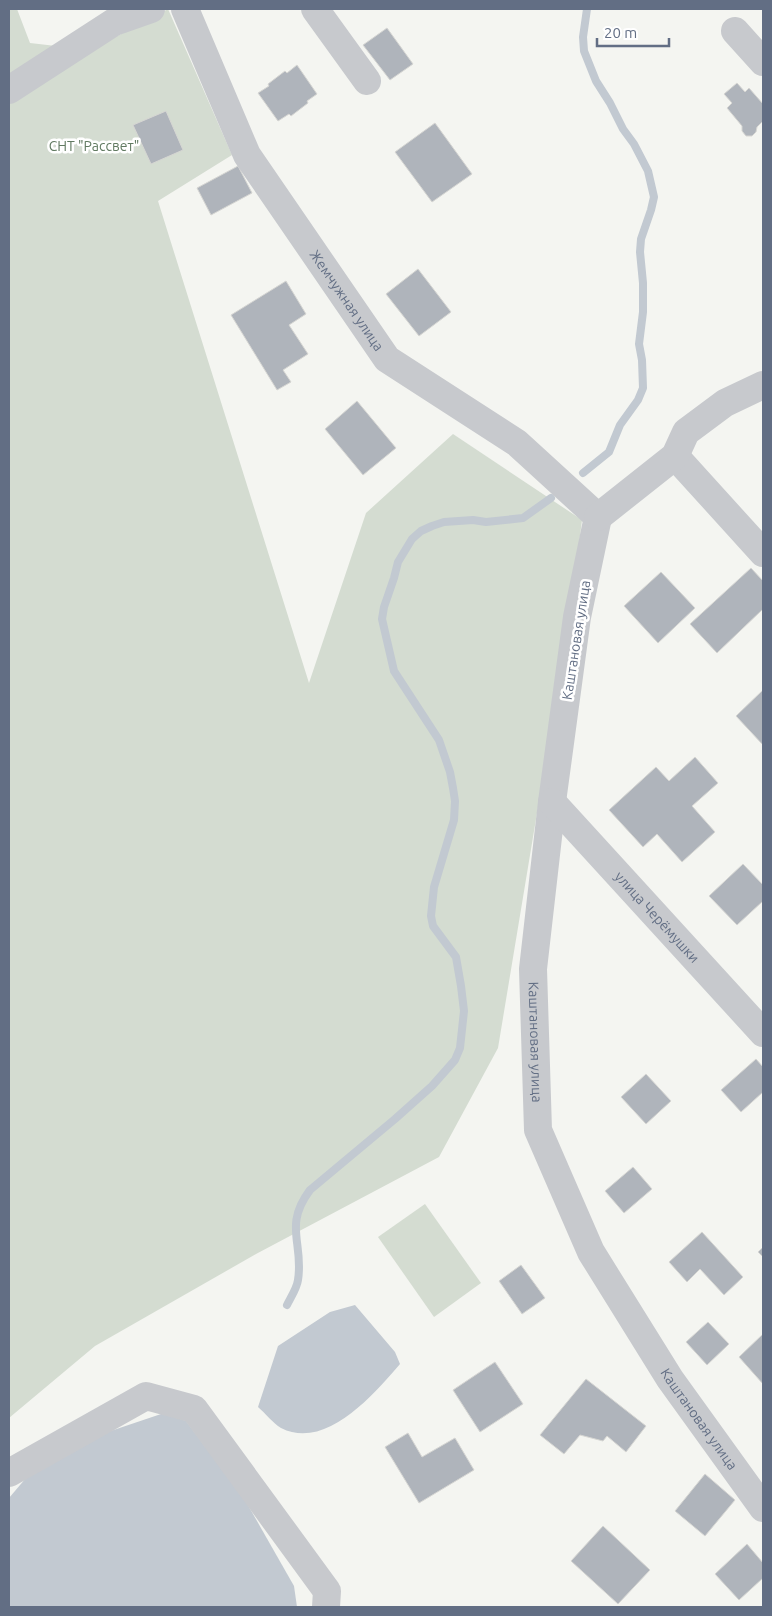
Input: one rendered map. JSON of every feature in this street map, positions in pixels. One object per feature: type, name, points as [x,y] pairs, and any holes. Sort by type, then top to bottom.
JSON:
[{"type":"street","points":[[9,90],[114,22],[151,9]]},
{"type":"street","name":"Жемчужная улица","points":[[185,9],[248,154],[387,359],[517,442],[598,517]]},
{"type":"street","points":[[315,9],[367,81]]},
{"type":"street","points":[[735,31],[763,62]]},
{"type":"street","points":[[598,517],[675,456],[686,432],[725,403],[763,385]]},
{"type":"street","points":[[675,456],[763,552]]},
{"type":"street","name":"Каштановая улица","points":[[598,517],[578,617],[552,802],[533,969],[538,1130],[591,1252],[670,1379],[763,1508]]},
{"type":"street","name":"улица Черёмушки","points":[[552,802],[763,1033]]},
{"type":"street","points":[[9,1473],[146,1396],[194,1409],[327,1591],[326,1607]]},
{"type":"green space","name":"СНТ \"Рассвет\"","points":[[9,9],[17,9],[30,43],[91,50],[168,9],[232,155],[158,201],[309,683],[366,513],[453,434],[582,520],[571,608],[498,1048],[439,1157],[256,1254],[95,1346],[9,1418]]},
{"type":"green space","points":[[425,1204],[481,1283],[434,1317],[378,1237]]},
{"type":"shaded area","points":[[355,1305],[395,1352],[400,1364],[363,1403],[348,1416],[332,1426],[315,1432],[298,1433],[281,1428],[258,1407],[278,1346],[330,1312]]},
{"type":"shaded area","points":[[164,1413],[186,1421],[245,1500],[294,1586],[297,1607],[9,1607],[9,1498],[26,1478],[81,1441]]},
{"type":"building","points":[[387,28],[413,64],[390,80],[363,45]]},
{"type":"building","points":[[297,65],[317,94],[291,116],[289,114],[278,121],[258,93],[269,86],[268,84],[285,71],[287,73]]},
{"type":"building","points":[[737,83],[745,92],[749,88],[763,104],[763,121],[752,136],[746,136],[742,131],[742,126],[727,108],[732,103],[724,94]]},
{"type":"building","points":[[166,111],[183,150],[151,164],[133,125]]},
{"type":"building","points":[[435,123],[472,174],[432,202],[395,152]]},
{"type":"building","points":[[238,166],[252,193],[211,215],[197,188]]},
{"type":"building","points":[[418,269],[451,312],[419,336],[386,294]]},
{"type":"building","points":[[286,281],[306,314],[289,325],[308,354],[283,370],[291,382],[277,390],[231,315]]},
{"type":"building","points":[[357,401],[396,448],[363,475],[325,429]]},
{"type":"building","points":[[751,568],[763,581],[763,609],[717,653],[690,624]]},
{"type":"building","points":[[661,572],[695,608],[658,643],[624,606]]},
{"type":"building","points":[[763,690],[763,745],[736,716]]},
{"type":"building","points":[[695,757],[718,783],[692,806],[715,832],[682,862],[657,834],[643,847],[609,810],[656,767],[669,781]]},
{"type":"building","points":[[743,864],[763,885],[763,901],[737,925],[709,896]]},
{"type":"building","points":[[756,1059],[763,1067],[763,1092],[741,1112],[721,1090]]},
{"type":"building","points":[[646,1074],[671,1101],[646,1124],[621,1097]]},
{"type":"building","points":[[633,1167],[652,1189],[624,1213],[605,1191]]},
{"type":"building","points":[[702,1232],[743,1277],[724,1295],[700,1269],[687,1282],[669,1262]]},
{"type":"building","points":[[763,1247],[763,1257],[758,1252]]},
{"type":"building","points":[[521,1265],[545,1298],[522,1314],[499,1281]]},
{"type":"building","points":[[708,1322],[729,1344],[707,1365],[686,1342]]},
{"type":"building","points":[[763,1334],[763,1384],[739,1357]]},
{"type":"building","points":[[495,1362],[523,1404],[480,1432],[453,1390]]},
{"type":"building","points":[[586,1379],[646,1426],[626,1452],[607,1436],[603,1441],[580,1435],[564,1454],[540,1435]]},
{"type":"building","points":[[408,1433],[422,1457],[455,1438],[474,1470],[419,1503],[385,1447]]},
{"type":"building","points":[[705,1474],[735,1500],[705,1536],[675,1511]]},
{"type":"building","points":[[603,1526],[650,1570],[618,1604],[571,1561]]},
{"type":"building","points":[[747,1544],[763,1563],[763,1578],[739,1600],[715,1574]]},
{"type":"waterway","points":[[583,473],[609,452],[620,425],[638,400],[643,388],[642,360],[639,344],[643,312],[640,252],[641,239],[654,197],[648,171],[596,81],[584,51],[583,37],[587,9]]},
{"type":"waterway","points":[[287,1305],[298,1280],[299,1255],[296,1235],[298,1214],[310,1190],[432,1086],[455,1060],[460,1048],[464,1011],[456,957],[433,926],[431,916],[434,887],[454,820],[455,801],[450,772],[439,740],[394,671],[382,619],[398,562],[412,539],[421,531],[432,526],[444,522],[473,520],[486,522],[523,518],[551,498]]}]
